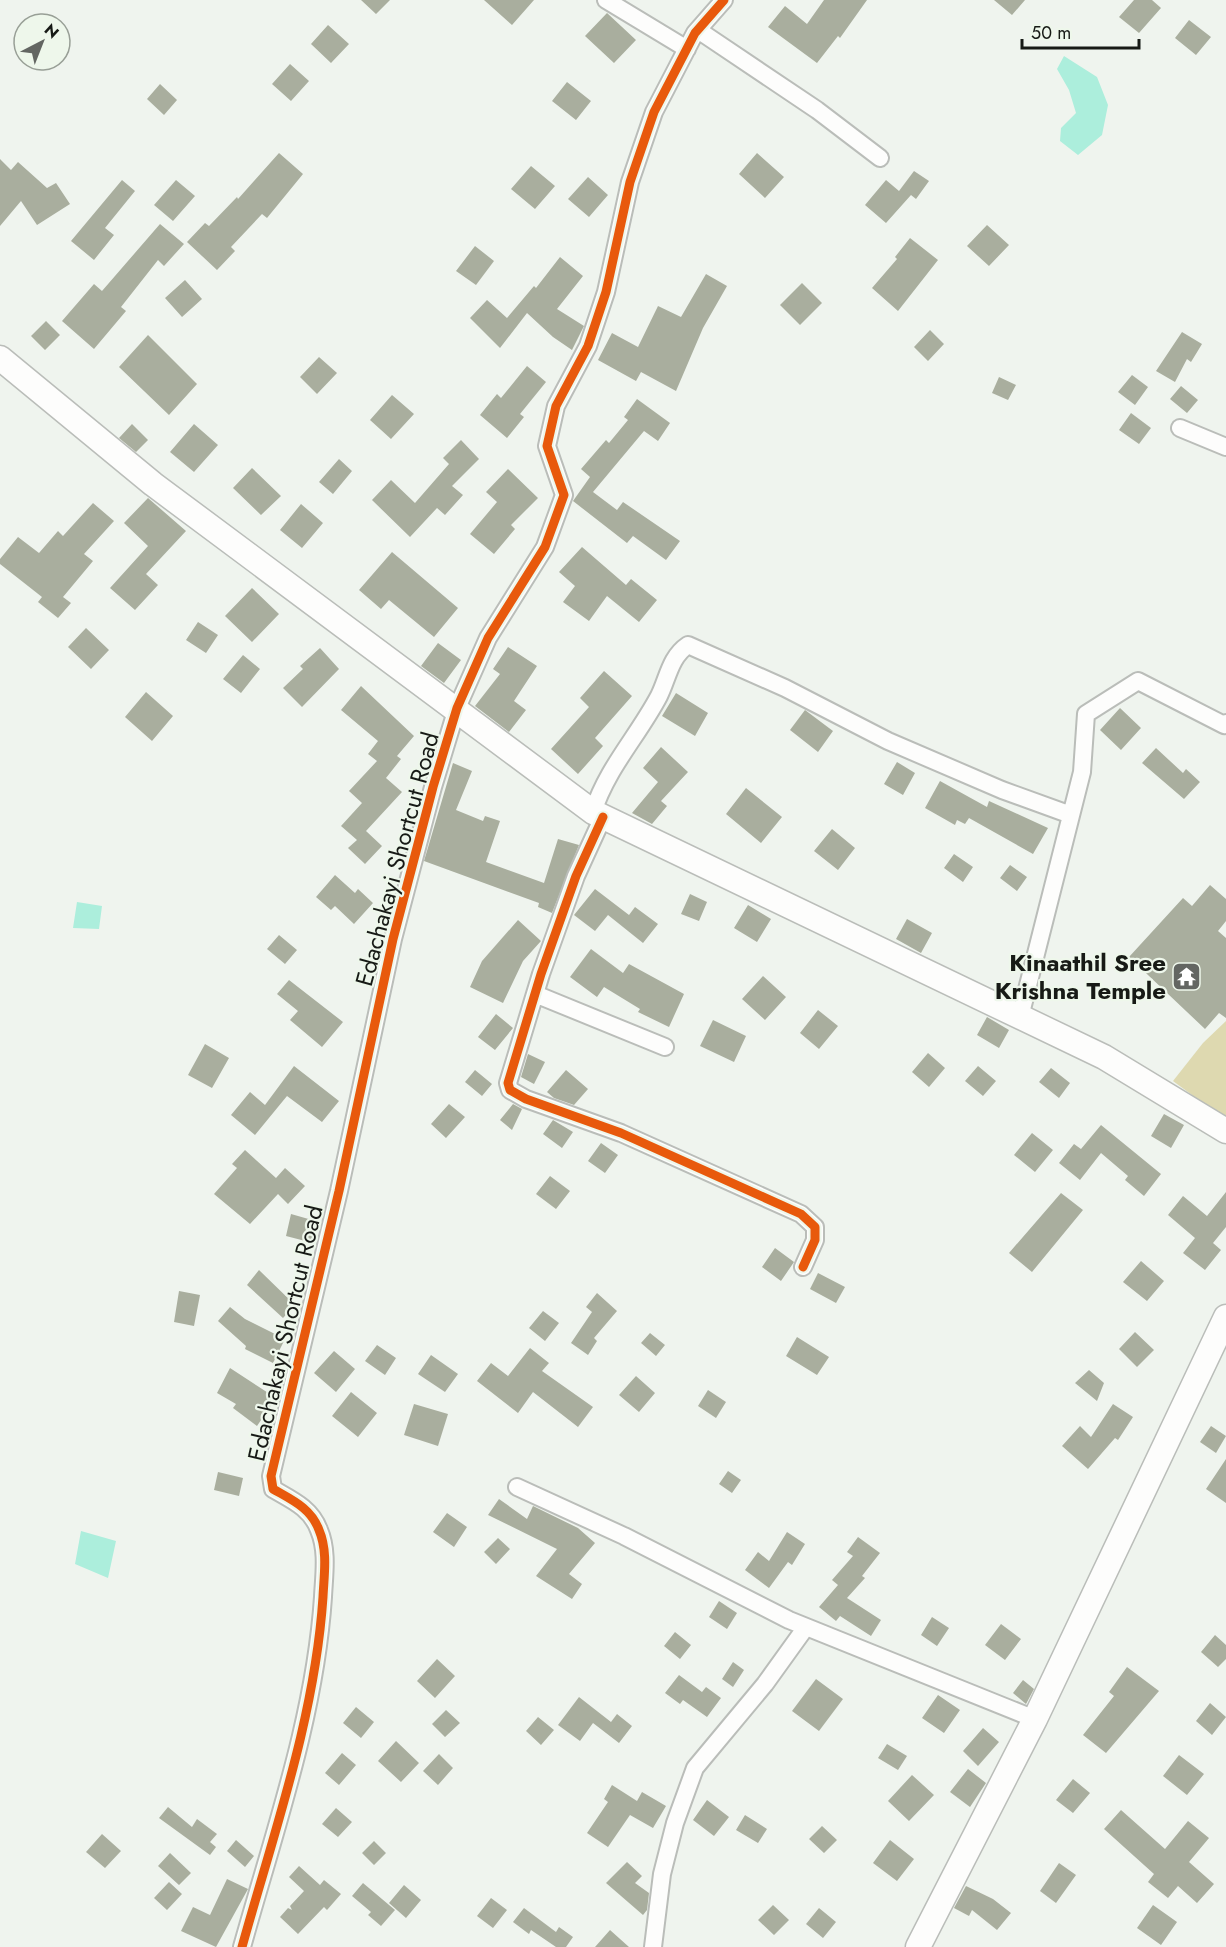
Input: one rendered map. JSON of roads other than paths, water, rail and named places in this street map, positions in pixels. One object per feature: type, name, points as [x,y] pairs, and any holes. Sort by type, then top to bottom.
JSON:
[{"type":"main road","points":[[0,358],[153,484],[598,814],[1104,1057],[1226,1131]]},
{"type":"main road","points":[[918,1947],[1035,1719],[1226,1317]]},
{"type":"street","points":[[606,0],[687,49]]},
{"type":"street","points":[[457,708],[488,638],[544,547],[564,495],[547,446],[556,406],[588,346],[609,282],[630,182],[654,112],[698,30],[724,0]]},
{"type":"street","points":[[698,30],[817,110],[880,158]]},
{"type":"street","points":[[1180,428],[1226,447]]},
{"type":"street","points":[[803,1267],[814,1240],[815,1227],[801,1214],[621,1133],[526,1099],[510,1090],[508,1083],[598,814],[599,792],[658,697],[679,651],[688,645],[785,688],[888,741],[1002,790],[1071,815]]},
{"type":"street","points":[[1020,1017],[1082,772],[1086,714],[1138,681],[1224,725],[1226,723]]},
{"type":"street","name":"Edachakayi Shortcut Road","points":[[242,1947],[305,1722],[320,1645],[325,1558],[320,1530],[308,1510],[273,1489],[271,1476],[339,1191],[393,939],[433,787],[457,708]]},
{"type":"street","points":[[536,994],[665,1047]]},
{"type":"street","points":[[517,1487],[624,1536],[807,1627],[1035,1719]]},
{"type":"street","points":[[653,1947],[662,1874],[675,1823],[695,1768],[765,1684],[807,1627]]},
{"type":"place","name":"Kinaathil Sree Krishna Temple","points":[[1187,976]]}]
